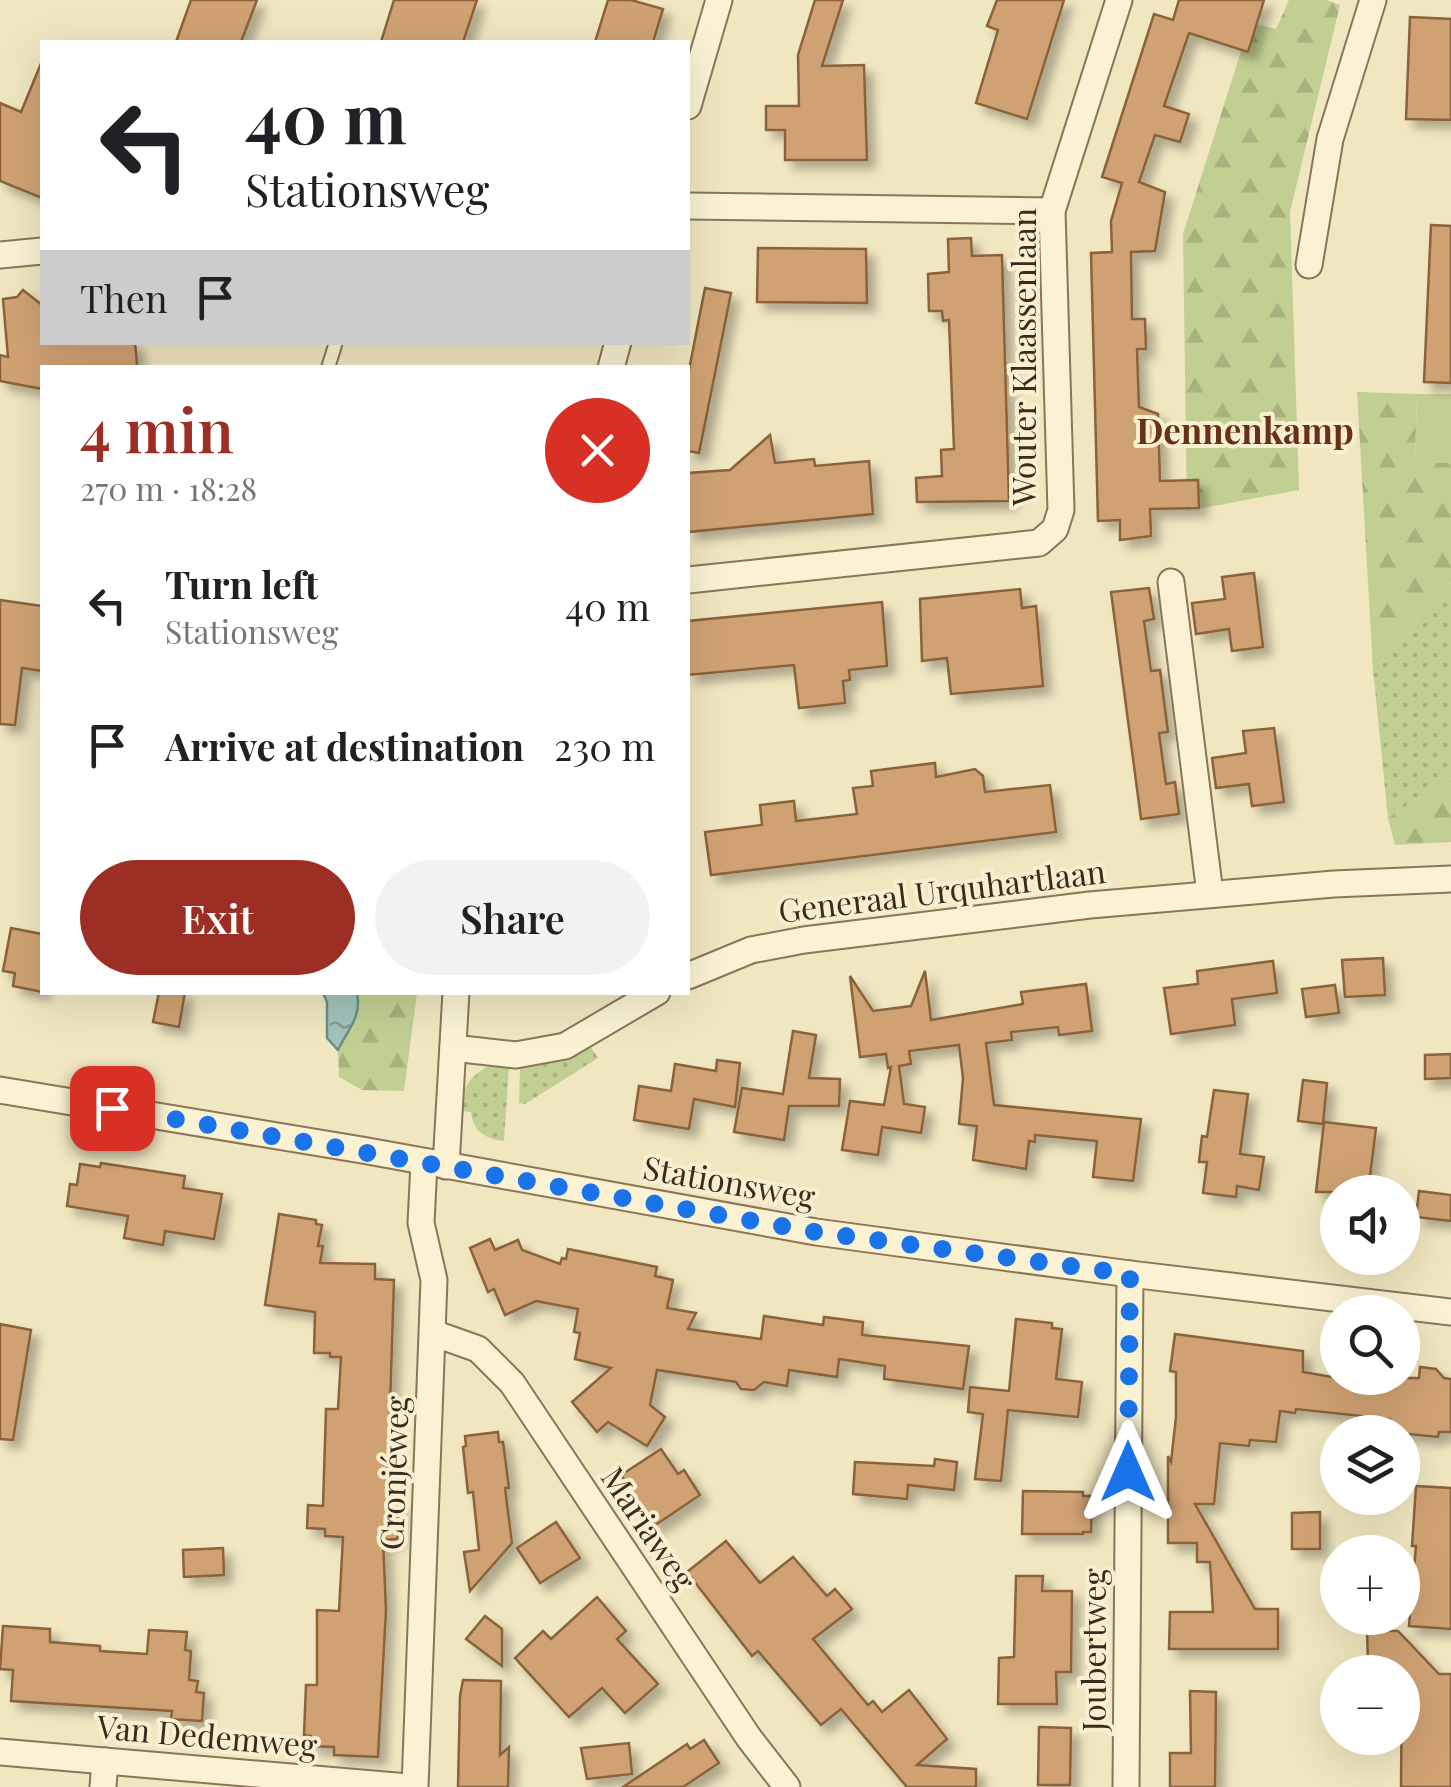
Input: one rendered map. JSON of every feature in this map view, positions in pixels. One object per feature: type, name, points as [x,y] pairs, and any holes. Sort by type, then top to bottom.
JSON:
[{"type":"street","points":[[690,99],[719,0]]},
{"type":"street","name":"Wouter Klaassenlaan","points":[[690,580],[1039,543],[1055,529],[1061,510],[1052,211],[1119,0]]},
{"type":"street","points":[[1309,265],[1330,139],[1373,0]]},
{"type":"street","points":[[690,206],[1052,211]]},
{"type":"street","points":[[0,255],[40,251]]},
{"type":"street","points":[[1171,582],[1210,894]]},
{"type":"street","name":"Generaal Urquhartlaan","points":[[690,975],[751,950],[804,940],[1090,904],[1451,878]]},
{"type":"street","name":"Cronjéweg","points":[[411,1787],[434,1280],[421,1223],[435,1165],[453,1048],[456,995]]},
{"type":"street","points":[[453,1048],[516,1055],[565,1046],[653,995]]},
{"type":"street","name":"Stationsweg","points":[[0,1090],[816,1232],[1451,1312]]},
{"type":"street","name":"Joubertweg","points":[[1126,1787],[1130,1274]]},
{"type":"street","name":"Mariaweg","points":[[433,1334],[478,1349],[512,1383],[749,1738],[787,1787]]},
{"type":"street","name":"Van Dedemweg","points":[[0,1752],[411,1787]]},
{"type":"street","points":[[103,1787],[105,1761]]},
{"type":"green space","points":[[1289,0],[1326,0],[1340,5],[1290,212],[1299,490],[1187,511],[1183,234],[1250,23],[1276,29]]},
{"type":"green space","points":[[1357,392],[1417,394],[1415,461],[1451,463],[1451,583],[1373,670]]},
{"type":"green space","points":[[1417,394],[1451,394],[1451,463],[1415,462]]},
{"type":"green space","points":[[1451,583],[1451,778],[1388,818],[1373,670]]},
{"type":"green space","points":[[1451,778],[1451,842],[1395,845],[1388,818]]},
{"type":"green space","points":[[417,995],[404,1091],[362,1090],[339,1077],[338,1050],[359,997]]},
{"type":"green space","points":[[590,1046],[598,1058],[525,1104],[519,1103],[520,1068],[564,1061]]},
{"type":"green space","points":[[489,1066],[509,1067],[504,1141],[482,1133],[474,1125],[471,1112],[461,1111],[468,1084]]},
{"type":"water","points":[[324,995],[357,995],[356,1016],[338,1050],[327,1038]]},
{"type":"building","points":[[191,0],[257,0],[242,40],[177,40]]},
{"type":"building","points":[[394,0],[477,0],[464,40],[382,40]]},
{"type":"building","points":[[608,0],[631,0],[663,9],[654,40],[596,40]]},
{"type":"building","points":[[815,0],[843,0],[822,66],[864,65],[867,160],[785,160],[785,130],[766,130],[766,106],[799,106],[798,55]]},
{"type":"building","points":[[997,0],[1064,0],[1027,119],[976,103],[998,30],[987,26]]},
{"type":"building","points":[[1179,0],[1264,0],[1248,52],[1189,33],[1164,106],[1189,114],[1180,142],[1155,135],[1139,182],[1165,192],[1155,251],[1131,252],[1132,319],[1145,319],[1146,349],[1137,349],[1139,407],[1158,414],[1160,481],[1198,480],[1199,508],[1150,509],[1151,536],[1120,540],[1120,520],[1098,521],[1091,253],[1112,252],[1111,221],[1122,183],[1102,177],[1154,14],[1173,20]]},
{"type":"building","points":[[1410,17],[1451,19],[1451,120],[1406,119]]},
{"type":"building","points":[[40,66],[40,197],[0,181],[0,103],[21,112]]},
{"type":"building","points":[[1431,225],[1451,226],[1451,383],[1424,382]]},
{"type":"building","points":[[971,238],[972,256],[1002,255],[1009,501],[917,502],[916,478],[942,476],[941,450],[954,449],[949,320],[943,321],[942,311],[929,311],[928,274],[949,272],[948,239]]},
{"type":"building","points":[[758,248],[866,249],[867,303],[757,302]]},
{"type":"building","points":[[705,288],[731,293],[699,453],[690,451],[690,365]]},
{"type":"building","points":[[23,290],[40,303],[40,345],[135,345],[136,365],[40,365],[40,389],[0,381],[0,355],[8,357],[3,299],[17,297]]},
{"type":"building","points":[[770,435],[775,463],[814,459],[815,466],[869,461],[873,514],[690,532],[690,473],[730,470]]},
{"type":"building","points":[[1254,573],[1263,647],[1232,651],[1229,629],[1196,634],[1192,603],[1225,599],[1222,577]]},
{"type":"building","points":[[1149,588],[1154,619],[1144,621],[1151,671],[1160,670],[1168,732],[1159,733],[1166,784],[1175,782],[1179,814],[1141,819],[1111,592]]},
{"type":"building","points":[[1020,589],[1022,608],[1036,606],[1043,686],[951,694],[947,658],[922,661],[920,599]]},
{"type":"building","points":[[0,600],[40,606],[40,671],[22,668],[15,725],[0,724]]},
{"type":"building","points":[[882,602],[887,666],[849,670],[850,680],[843,681],[845,703],[799,708],[794,665],[690,675],[690,621]]},
{"type":"building","points":[[1274,728],[1284,802],[1252,806],[1249,784],[1216,788],[1212,758],[1246,753],[1243,731]]},
{"type":"building","points":[[935,763],[936,777],[975,769],[983,776],[985,792],[1050,785],[1056,832],[711,875],[705,832],[762,825],[760,805],[794,801],[796,821],[857,814],[853,788],[873,786],[871,771]]},
{"type":"building","points":[[11,928],[40,934],[40,992],[13,986],[15,973],[3,971]]},
{"type":"building","points":[[1383,958],[1385,995],[1345,997],[1342,960]]},
{"type":"building","points":[[1273,961],[1277,993],[1232,999],[1235,1025],[1171,1034],[1164,988],[1198,984],[1197,971]]},
{"type":"building","points":[[925,971],[931,1020],[1023,1004],[1021,992],[1086,984],[1092,1031],[1059,1035],[1058,1027],[1011,1032],[1012,1040],[986,1043],[994,1105],[1141,1119],[1133,1181],[1093,1177],[1097,1141],[1035,1135],[1035,1142],[1029,1141],[1026,1169],[973,1160],[977,1126],[959,1124],[963,1078],[959,1045],[909,1051],[911,1064],[899,1066],[904,1104],[925,1107],[921,1133],[882,1127],[878,1155],[842,1150],[850,1101],[884,1105],[891,1067],[888,1068],[886,1054],[860,1057],[850,976],[873,1011],[911,1006]]},
{"type":"building","points":[[1335,985],[1339,1013],[1306,1017],[1302,989]]},
{"type":"building","points":[[158,995],[184,995],[179,1027],[153,1022]]},
{"type":"building","points":[[793,1031],[816,1035],[809,1078],[840,1079],[839,1106],[789,1106],[784,1140],[734,1132],[742,1088],[783,1094]]},
{"type":"building","points":[[1451,1054],[1451,1078],[1425,1079],[1425,1055]]},
{"type":"building","points":[[717,1060],[740,1063],[735,1107],[694,1099],[689,1129],[634,1120],[639,1086],[671,1091],[675,1064],[716,1071]]},
{"type":"building","points":[[1303,1080],[1327,1083],[1323,1124],[1298,1121]]},
{"type":"building","points":[[1214,1090],[1248,1094],[1240,1154],[1264,1157],[1259,1190],[1237,1186],[1236,1197],[1203,1193],[1207,1162],[1199,1162]]},
{"type":"building","points":[[1324,1122],[1376,1128],[1370,1175],[1320,1175],[1320,1192],[1316,1192]]},
{"type":"building","points":[[101,1163],[185,1176],[183,1188],[222,1194],[214,1239],[165,1231],[163,1245],[124,1238],[128,1216],[67,1206],[70,1184],[77,1185],[80,1164],[100,1167]]},
{"type":"building","points":[[1420,1191],[1451,1195],[1451,1221],[1420,1217]]},
{"type":"building","points":[[279,1214],[316,1220],[316,1224],[322,1225],[320,1263],[375,1264],[375,1279],[394,1280],[387,1501],[398,1502],[397,1539],[383,1540],[386,1610],[378,1757],[334,1755],[334,1747],[311,1746],[311,1736],[304,1735],[306,1685],[317,1685],[317,1610],[339,1611],[343,1537],[325,1536],[325,1529],[307,1528],[308,1505],[323,1506],[326,1409],[338,1409],[341,1357],[314,1353],[315,1312],[265,1305]]},
{"type":"building","points":[[490,1239],[495,1250],[518,1240],[522,1250],[560,1264],[568,1249],[657,1267],[655,1276],[673,1280],[667,1308],[696,1313],[688,1329],[761,1339],[764,1316],[823,1325],[824,1317],[863,1322],[862,1335],[969,1346],[963,1389],[884,1379],[885,1366],[839,1359],[837,1377],[789,1370],[787,1386],[764,1382],[754,1390],[741,1389],[736,1382],[657,1370],[650,1405],[665,1417],[647,1446],[608,1422],[597,1432],[572,1402],[611,1368],[575,1359],[580,1333],[574,1332],[578,1309],[536,1301],[505,1315],[494,1289],[488,1292],[470,1248]]},
{"type":"building","points":[[1016,1319],[1052,1323],[1052,1328],[1062,1329],[1056,1379],[1082,1382],[1078,1417],[1008,1410],[1001,1481],[975,1479],[983,1414],[968,1412],[970,1387],[1009,1391]]},
{"type":"building","points":[[0,1324],[31,1330],[13,1440],[0,1439]]},
{"type":"building","points":[[1175,1334],[1303,1351],[1303,1372],[1320,1375],[1320,1395],[1420,1395],[1420,1367],[1436,1369],[1444,1378],[1451,1379],[1451,1432],[1439,1432],[1438,1437],[1420,1435],[1420,1415],[1352,1415],[1296,1409],[1295,1413],[1280,1411],[1276,1442],[1250,1440],[1249,1446],[1220,1443],[1214,1504],[1195,1504],[1255,1609],[1278,1609],[1278,1649],[1169,1649],[1170,1612],[1213,1612],[1210,1562],[1197,1562],[1197,1543],[1168,1543],[1168,1456],[1171,1462],[1176,1417],[1176,1372],[1170,1371]]},
{"type":"building","points":[[498,1432],[509,1488],[505,1488],[512,1543],[470,1591],[464,1552],[479,1550],[463,1447],[465,1436]]},
{"type":"building","points":[[661,1449],[678,1474],[684,1470],[700,1495],[654,1526],[621,1475]]},
{"type":"building","points":[[935,1459],[957,1462],[954,1490],[908,1485],[907,1499],[853,1494],[855,1462],[934,1466]]},
{"type":"building","points":[[1420,1486],[1451,1488],[1451,1629],[1420,1627],[1420,1535],[1413,1535],[1414,1515],[1420,1515]]},
{"type":"building","points":[[1023,1491],[1083,1492],[1083,1496],[1092,1496],[1091,1532],[1022,1534]]},
{"type":"building","points":[[1320,1512],[1320,1549],[1292,1549],[1292,1513]]},
{"type":"building","points":[[556,1522],[580,1558],[540,1583],[517,1548]]},
{"type":"building","points":[[726,1541],[760,1583],[793,1557],[827,1596],[835,1589],[852,1609],[813,1639],[868,1705],[873,1701],[882,1712],[909,1690],[947,1739],[917,1765],[976,1769],[976,1787],[907,1787],[841,1709],[821,1725],[758,1651],[752,1656],[687,1572]]},
{"type":"building","points":[[223,1548],[224,1575],[184,1577],[183,1550]]},
{"type":"building","points":[[1016,1576],[1043,1576],[1042,1591],[1072,1591],[1071,1672],[1056,1672],[1057,1704],[998,1704],[999,1658],[1014,1657]]},
{"type":"building","points":[[597,1597],[626,1631],[617,1639],[658,1684],[625,1713],[602,1688],[569,1717],[515,1658],[543,1631],[551,1639]]},
{"type":"building","points":[[485,1616],[502,1629],[502,1666],[466,1639]]},
{"type":"building","points":[[3,1626],[50,1629],[50,1642],[147,1654],[149,1630],[187,1632],[185,1650],[191,1651],[189,1680],[198,1681],[196,1692],[204,1693],[202,1721],[171,1719],[172,1711],[11,1701],[13,1670],[0,1669]]},
{"type":"building","points":[[1367,1635],[1402,1635],[1439,1674],[1451,1674],[1451,1787],[1401,1787],[1401,1755],[1420,1755],[1420,1655],[1368,1655]]},
{"type":"building","points":[[463,1680],[501,1681],[500,1755],[509,1747],[508,1787],[458,1787]]},
{"type":"building","points":[[1190,1691],[1216,1692],[1215,1787],[1170,1787],[1170,1753],[1191,1753]]},
{"type":"building","points":[[1039,1727],[1071,1728],[1070,1785],[1038,1785]]},
{"type":"building","points":[[704,1740],[719,1763],[683,1787],[623,1787],[687,1744],[690,1749]]},
{"type":"building","points":[[629,1743],[632,1774],[587,1779],[581,1748]]},
{"type":"district","name":"Dennenkamp","points":[[1245,432]]},
{"type":"route","points":[[112,1108],[816,1232],[1130,1274],[1128,1472]]}]
